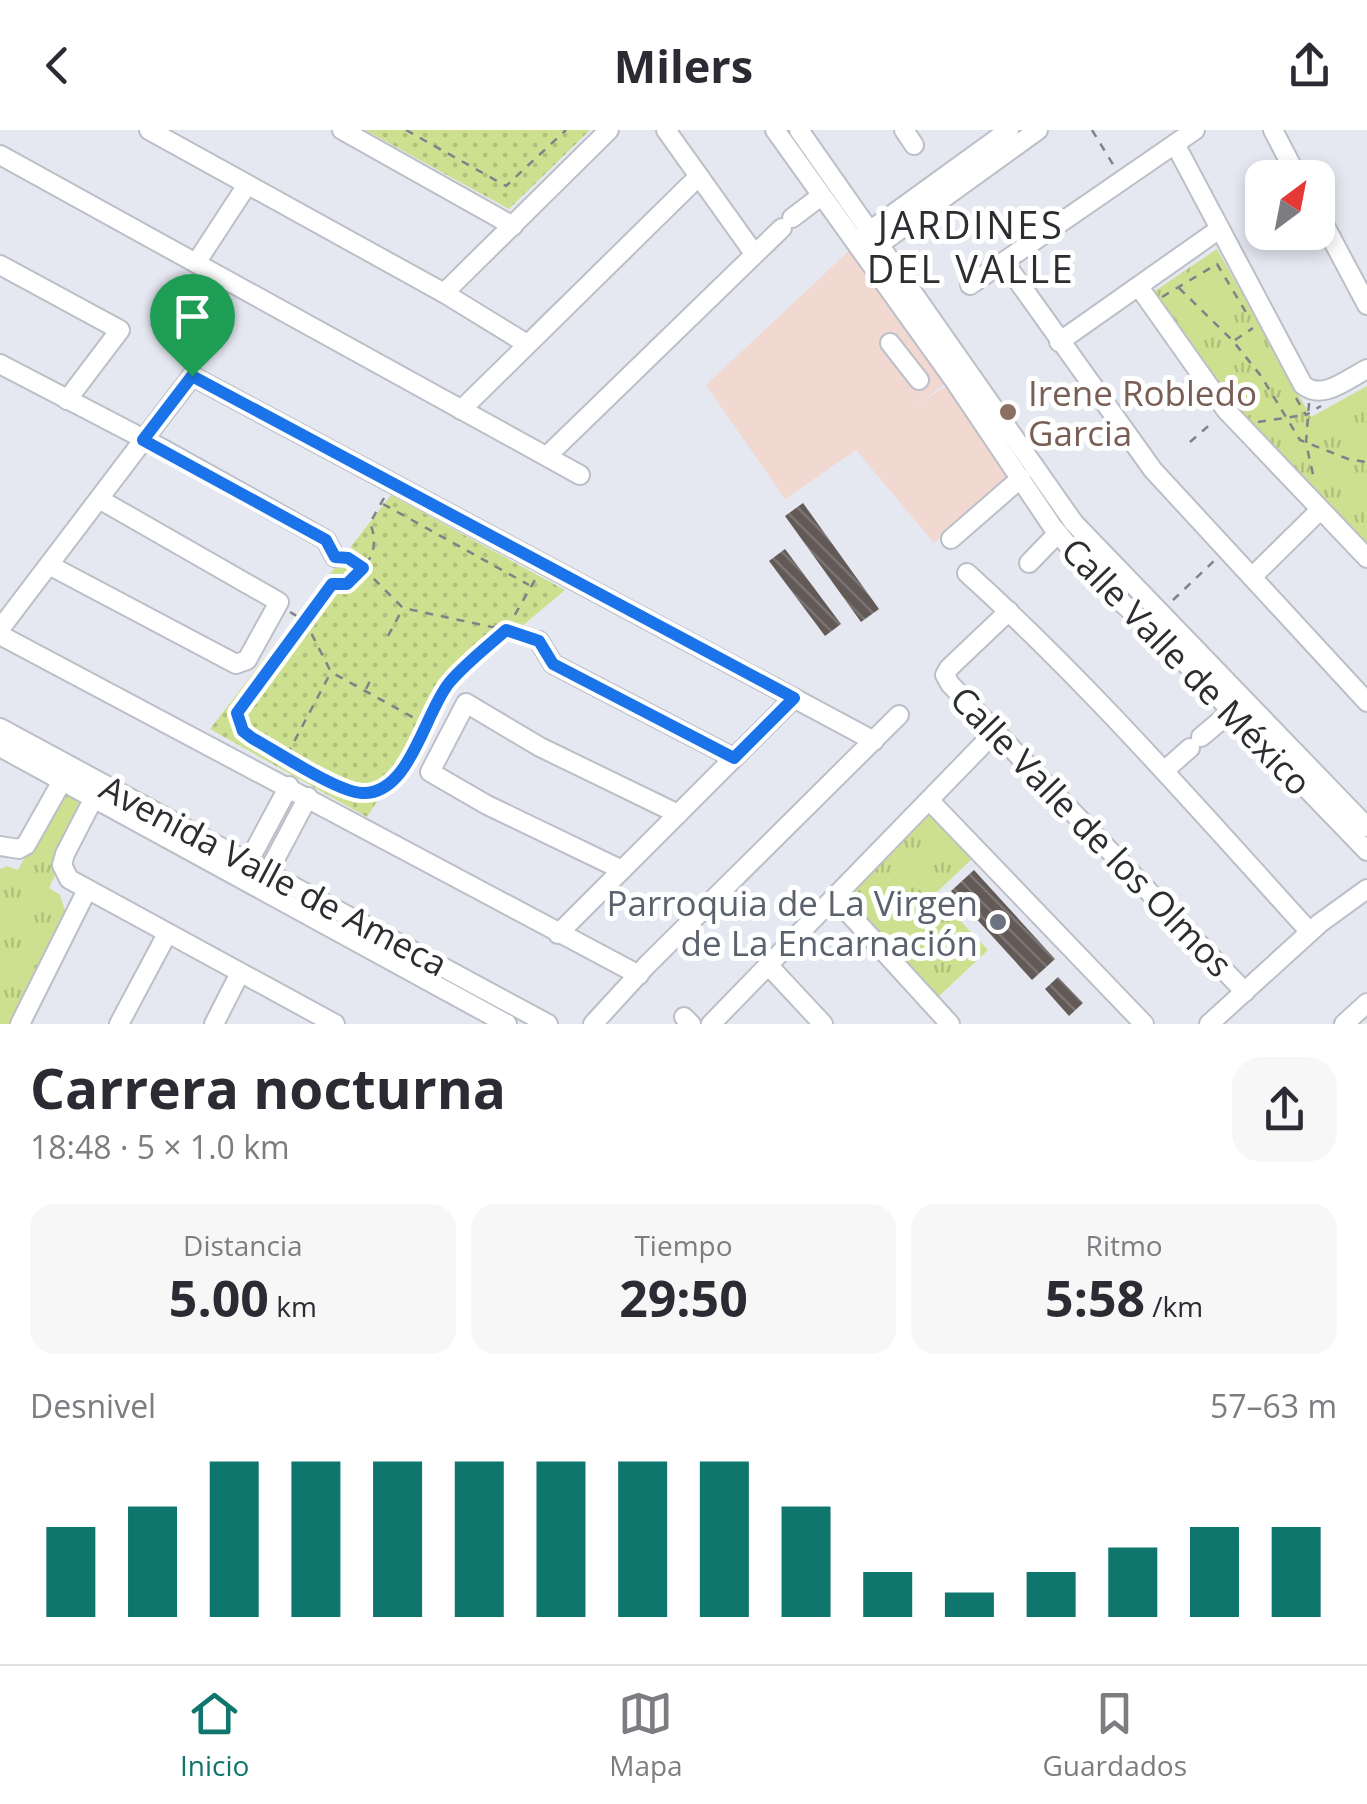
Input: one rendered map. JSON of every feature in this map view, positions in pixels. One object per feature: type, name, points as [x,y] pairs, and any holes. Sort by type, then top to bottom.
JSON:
[{"type":"street","points":[[149,130],[444,292],[527,344]]},
{"type":"street","points":[[342,130],[513,226]]},
{"type":"street","points":[[444,292],[609,130]]},
{"type":"street","points":[[666,130],[753,252]]},
{"type":"street","name":"Calle Valle de México","points":[[774,130],[820,196],[867,243],[1074,523],[1161,611],[1172,637],[1232,711],[1367,851]]},
{"type":"street","name":"Calle Valle de México","points":[[799,130],[928,343],[1058,533],[1096,578],[1172,637],[1367,826]]},
{"type":"street","points":[[867,243],[1009,130]]},
{"type":"street","points":[[867,243],[1038,130]]},
{"type":"street","points":[[970,285],[1195,130]]},
{"type":"street","points":[[1272,130],[1288,160]]},
{"type":"street","points":[[1175,144],[1303,385],[1316,399],[1367,369]]},
{"type":"street","points":[[0,155],[580,475]]},
{"type":"street","points":[[461,410],[698,176]]},
{"type":"street","points":[[196,263],[247,185]]},
{"type":"street","points":[[547,456],[753,252],[820,196]]},
{"type":"street","points":[[1059,342],[1218,230]]},
{"type":"street","points":[[1335,245],[1367,305]]},
{"type":"street","points":[[1005,263],[1146,461],[1367,702]]},
{"type":"street","points":[[0,265],[120,330],[67,400]]},
{"type":"street","points":[[1139,287],[1233,417],[1367,558]]},
{"type":"street","points":[[890,343],[918,380]]},
{"type":"street","points":[[904,362],[928,343]]},
{"type":"street","points":[[0,364],[326,540],[335,557]]},
{"type":"street","points":[[639,975],[0,632],[192,376],[874,741]]},
{"type":"street","points":[[951,539],[1021,478]]},
{"type":"street","points":[[49,565],[236,664],[247,660],[279,606],[276,599],[98,499]]},
{"type":"street","points":[[1252,577],[1320,510]]},
{"type":"street","points":[[1029,563],[1058,533]]},
{"type":"street","points":[[967,574],[1010,612],[1315,927]]},
{"type":"street","name":"Calle Valle de los Olmos","points":[[1010,612],[949,668],[946,676],[950,684],[1245,992]]},
{"type":"street","points":[[539,641],[553,664],[734,758]]},
{"type":"street","points":[[558,934],[794,698]]},
{"type":"street","points":[[622,870],[487,805],[430,772],[466,703],[540,747],[678,814]]},
{"type":"street","points":[[1164,772],[1232,711]]},
{"type":"street","points":[[593,1024],[900,716]]},
{"type":"street","name":"Avenida Valle de Ameca","points":[[0,728],[66,773],[548,1024]]},
{"type":"street","points":[[711,1024],[995,732]]},
{"type":"street","name":"Avenida Valle de Ameca","points":[[0,747],[66,773]]},
{"type":"street","points":[[0,846],[19,850],[26,845],[66,773]]},
{"type":"street","points":[[245,869],[289,786]]},
{"type":"street","points":[[98,790],[65,854],[62,865],[69,879],[322,1021]]},
{"type":"street","points":[[264,879],[308,797]]},
{"type":"street","points":[[929,800],[1144,1024]]},
{"type":"street","name":"Avenida Valle de Ameca","points":[[264,879],[508,1024]]},
{"type":"street","points":[[1209,1024],[1315,927],[1367,889]]},
{"type":"street","points":[[20,1024],[87,890]]},
{"type":"street","points":[[834,897],[950,1024]]},
{"type":"street","points":[[119,1024],[167,934]]},
{"type":"street","points":[[768,964],[823,1024]]},
{"type":"street","points":[[214,1024],[240,973]]},
{"type":"street","points":[[1344,1024],[1367,1004]]},
{"type":"path","points":[[406,130],[506,186],[566,130]]},
{"type":"path","points":[[1092,130],[1123,180]]},
{"type":"path","points":[[1159,299],[1218,264],[1248,316]]},
{"type":"path","points":[[1178,287],[1233,341],[1261,376],[1300,440],[1367,462]]},
{"type":"path","points":[[1233,341],[1267,319]]},
{"type":"path","points":[[1289,386],[1306,415],[1306,443],[1316,488],[1304,475]]},
{"type":"path","points":[[1190,442],[1233,417],[1306,415],[1316,399]]},
{"type":"path","points":[[1306,415],[1316,399]]},
{"type":"path","points":[[393,483],[370,523],[377,546],[363,568],[347,584],[332,584],[237,713],[243,731],[349,791],[374,792],[398,777],[448,684],[506,630],[544,564]]},
{"type":"path","points":[[381,503],[532,586]]},
{"type":"path","points":[[1161,611],[1226,549]]},
{"type":"path","points":[[335,557],[348,558],[363,568],[403,608],[539,641]]},
{"type":"path","points":[[279,606],[305,621],[331,672],[426,724]]},
{"type":"path","points":[[388,636],[403,608]]},
{"type":"path","points":[[286,757],[331,672]]},
{"type":"path","points":[[366,690],[370,681]]},
{"type":"shaded area","points":[[851,249],[945,384],[913,408],[946,386],[1008,476],[934,543],[856,450],[785,499],[706,385]]},
{"type":"green space","points":[[365,130],[590,130],[509,209]]},
{"type":"green space","points":[[1217,249],[1311,417],[1367,386],[1367,552],[1232,407],[1149,295]]},
{"type":"green space","points":[[1223,273],[1240,304],[1190,339],[1171,311]]},
{"type":"green space","points":[[391,495],[565,590],[450,687],[367,817],[210,729]]},
{"type":"green space","points":[[61,789],[89,803],[49,888],[60,895],[70,926],[16,1024],[0,1024],[0,869],[7,866],[18,870]]},
{"type":"green space","points":[[930,815],[972,859],[935,894],[988,950],[936,999],[841,898]]},
{"type":"green space","points":[[882,881],[927,931],[901,954],[856,905]]},
{"type":"building","points":[[803,503],[879,609],[861,622],[785,516]]},
{"type":"building","points":[[785,549],[841,624],[825,636],[769,561]]},
{"type":"building","points":[[974,870],[1055,959],[1032,980],[951,891]]},
{"type":"building","points":[[1058,977],[1083,1003],[1069,1016],[1045,989]]},
{"type":"place","name":"Irene Robledo Garcia","points":[[1008,412]]},
{"type":"place","name":"Parroquia de La Virgen de La Encarnación","points":[[998,922]]},
{"type":"district","name":"JARDINES DEL VALLE","points":[[971,246]]},
{"type":"route","points":[[192,376],[794,698],[734,758],[553,664],[539,641],[506,630],[448,684],[398,777],[388,786],[360,793],[332,782],[252,738],[238,723],[237,713],[332,584],[347,584],[363,568],[348,558],[335,557],[326,540],[143,440],[192,376]]}]
